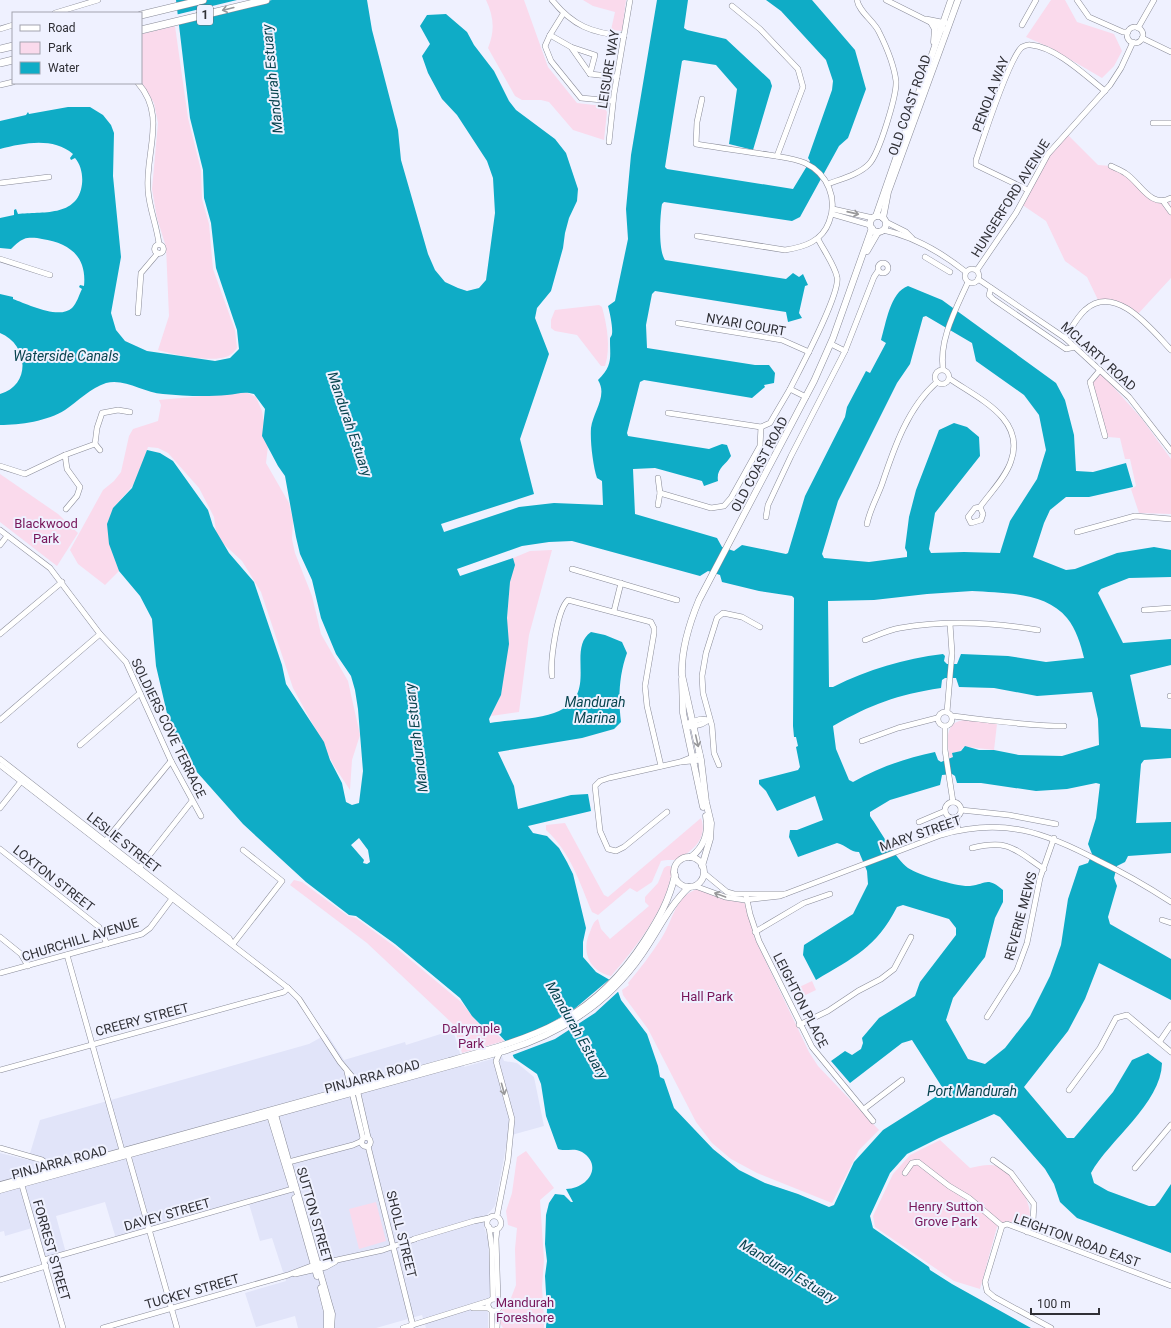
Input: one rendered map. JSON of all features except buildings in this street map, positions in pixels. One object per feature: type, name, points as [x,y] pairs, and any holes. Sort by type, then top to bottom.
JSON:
[{"type":"highway","name":"1","points":[[142,15],[203,0]]},
{"type":"highway","name":"1","points":[[142,30],[266,0]]},
{"type":"highway","points":[[0,49],[12,46]]},
{"type":"highway","points":[[0,63],[12,60]]},
{"type":"main road","name":"OLD COAST ROAD","points":[[860,263],[880,231],[885,220],[888,192],[945,26],[951,0]]},
{"type":"main road","name":"OLD COAST ROAD","points":[[690,856],[702,845],[705,838],[707,822],[685,726],[681,698],[682,660],[687,635],[699,600],[806,397],[831,344],[932,53],[958,0]]},
{"type":"main road","points":[[928,21],[935,30],[932,53]]},
{"type":"main road","points":[[874,217],[885,220]]},
{"type":"main road","points":[[871,227],[880,231]]},
{"type":"main road","name":"OLD COAST ROAD","points":[[682,675],[701,757],[706,802],[711,824],[710,839],[702,866]]},
{"type":"main road","points":[[690,856],[699,861],[704,873],[702,879],[692,886],[680,883],[675,875],[677,864],[682,859],[690,856]]},
{"type":"main road","name":"PINJARRA ROAD","points":[[620,978],[667,902],[675,875]]},
{"type":"main road","name":"PINJARRA ROAD","points":[[0,1184],[21,1181],[124,1154],[536,1040],[567,1024],[591,1008],[641,956],[676,901],[692,886]]},
{"type":"main road","name":"SUTTON STREET","points":[[272,1112],[332,1314],[331,1328]]},
{"type":"main road","name":"PINJARRA ROAD","points":[[0,1190],[21,1181]]},
{"type":"main road","name":"SUTTON STREET","points":[[317,1267],[327,1312],[327,1328]]},
{"type":"street","points":[[58,12],[98,0]]},
{"type":"street","points":[[552,0],[563,14],[575,23],[592,31],[624,36]]},
{"type":"street","name":"LEISURE WAY","points":[[609,142],[613,101],[630,0]]},
{"type":"street","points":[[828,184],[865,168],[870,163],[877,151],[894,99],[896,81],[889,57],[879,32],[859,6],[857,0]]},
{"type":"street","points":[[886,0],[928,21],[945,26]]},
{"type":"street","points":[[1022,25],[1036,0]]},
{"type":"street","points":[[1077,0],[1089,17],[1123,32],[1128,32],[1132,28],[1138,28]]},
{"type":"street","points":[[1138,28],[1154,0]]},
{"type":"street","points":[[732,6],[760,29],[798,69],[803,87],[777,156]]},
{"type":"street","points":[[563,14],[550,34],[546,46],[551,61],[581,98],[613,101]]},
{"type":"street","points":[[0,29],[12,25]]},
{"type":"street","points":[[1128,32],[1128,38],[1133,42],[1138,42],[1142,38],[1143,34],[1138,28]]},
{"type":"street","points":[[550,34],[571,47],[595,54],[590,74]]},
{"type":"street","points":[[1142,38],[1171,52]]},
{"type":"street","name":"HUNGERFORD AVENUE","points":[[977,270],[1009,224],[1055,145],[1105,91],[1121,68],[1133,42]]},
{"type":"street","name":"PENOLA WAY","points":[[1028,190],[976,166],[976,160],[997,102],[1017,54],[1023,46],[1030,44],[1043,48],[1069,63],[1105,91]]},
{"type":"street","points":[[571,47],[590,74],[617,77]]},
{"type":"street","points":[[0,85],[12,82]]},
{"type":"street","points":[[138,313],[141,273],[158,253],[155,248],[159,244],[148,190],[155,122],[148,97],[139,84]]},
{"type":"street","points":[[697,236],[785,250],[797,248],[818,239],[828,225],[832,212],[828,184],[824,178],[805,163],[777,156],[696,144],[697,122],[702,99]]},
{"type":"street","points":[[1153,123],[1171,123]]},
{"type":"street","points":[[1111,166],[1126,173],[1150,197],[1163,200],[1171,198]]},
{"type":"street","points":[[0,183],[48,177]]},
{"type":"street","points":[[1163,200],[1171,212]]},
{"type":"street","points":[[832,212],[874,217]]},
{"type":"street","points":[[832,212],[871,227]]},
{"type":"street","points":[[885,220],[906,232],[914,239],[966,272]]},
{"type":"street","points":[[880,231],[914,239]]},
{"type":"street","points":[[668,413],[761,427],[770,423],[809,352],[822,324],[838,278],[818,239]]},
{"type":"street","points":[[925,257],[950,272]]},
{"type":"street","points":[[938,266],[944,257]]},
{"type":"street","points":[[0,259],[50,275]]},
{"type":"street","points":[[943,369],[943,348],[948,329],[968,282],[965,276],[966,272],[971,268],[977,270],[979,274],[978,279],[973,283],[968,282]]},
{"type":"street","points":[[766,516],[768,505],[791,456],[845,351],[874,277],[878,271]]},
{"type":"street","name":"MCLARTY ROAD","points":[[978,279],[1076,347],[1129,397],[1171,451]]},
{"type":"street","points":[[991,288],[990,295],[993,299],[1066,349],[1076,347]]},
{"type":"street","points":[[1065,338],[1085,310],[1099,302],[1118,303],[1137,315],[1171,350]]},
{"type":"street","name":"NYARI COURT","points":[[678,323],[782,340],[809,352]]},
{"type":"street","points":[[831,344],[845,351]]},
{"type":"street","points":[[943,369],[948,372],[950,379],[1004,417],[1011,428],[1014,438],[1014,451],[1011,462],[980,507]]},
{"type":"street","points":[[937,382],[935,378],[936,372],[943,369]]},
{"type":"street","points":[[1100,370],[1090,382],[1105,436]]},
{"type":"street","points":[[937,382],[944,384],[950,379]]},
{"type":"street","points":[[867,524],[870,508],[881,485],[887,466],[913,410],[926,392],[937,382]]},
{"type":"street","points":[[790,389],[806,397]]},
{"type":"street","points":[[100,450],[95,444],[97,428],[102,413],[118,410],[130,412]]},
{"type":"street","points":[[660,493],[711,508],[724,506],[731,498],[760,446],[761,427]]},
{"type":"street","points":[[0,466],[25,474],[65,455],[95,444]]},
{"type":"street","points":[[65,455],[67,469],[80,487],[77,496],[66,509]]},
{"type":"street","points":[[658,478],[660,493],[658,506]]},
{"type":"street","points":[[1077,532],[1135,516],[1171,519]]},
{"type":"street","name":"SOLDIERS COVE TERRACE","points":[[0,530],[50,568],[100,634],[126,662],[171,761],[201,816]]},
{"type":"street","points":[[0,544],[7,536]]},
{"type":"street","points":[[572,569],[677,600]]},
{"type":"street","points":[[0,634],[62,582]]},
{"type":"street","points":[[614,611],[621,583]]},
{"type":"street","points":[[552,676],[551,665],[562,609],[565,602],[568,600],[576,600],[650,622],[654,628],[645,686],[647,706],[661,766]]},
{"type":"street","points":[[1144,610],[1171,608]]},
{"type":"street","points":[[719,765],[714,753],[713,731],[703,694],[702,676],[706,653],[717,618],[723,613],[742,617],[760,628]]},
{"type":"street","points":[[865,640],[899,628],[950,624],[985,623],[1038,630]]},
{"type":"street","points":[[947,712],[952,654],[950,624]]},
{"type":"street","points":[[0,720],[100,634]]},
{"type":"street","points":[[80,745],[140,693]]},
{"type":"street","points":[[862,741],[898,728],[937,718],[940,713],[947,712],[952,716],[997,720],[1033,726],[1064,726]]},
{"type":"street","points":[[945,726],[950,724],[952,716]]},
{"type":"street","points":[[937,718],[939,723],[945,726]]},
{"type":"street","points":[[685,726],[693,724],[701,719],[709,720]]},
{"type":"street","points":[[945,726],[945,750],[949,785],[953,802]]},
{"type":"street","points":[[666,812],[620,850],[616,851],[608,849],[603,842],[600,831],[595,786],[600,781],[609,778],[701,757]]},
{"type":"street","name":"LESLIE STREET","points":[[0,760],[23,780]]},
{"type":"street","points":[[104,843],[171,761]]},
{"type":"street","name":"LESLIE STREET","points":[[0,764],[23,780],[288,988],[307,1011],[347,1072],[355,1089]]},
{"type":"street","points":[[0,808],[23,780]]},
{"type":"street","points":[[138,870],[192,801]]},
{"type":"street","points":[[919,822],[945,811],[948,804],[953,802],[959,804],[961,810],[959,815],[956,817]]},
{"type":"street","points":[[961,810],[1009,815],[1056,824]]},
{"type":"street","points":[[945,811],[948,816],[956,817]]},
{"type":"street","points":[[956,817],[958,830]]},
{"type":"street","name":"MARY STREET","points":[[692,886],[725,897],[785,894],[958,830],[983,826],[1030,830],[1054,838],[1120,872],[1171,902]]},
{"type":"street","name":"REVERIE MEWS","points":[[987,1017],[1017,970],[1027,943],[1040,878],[1054,838]]},
{"type":"street","points":[[972,848],[990,844],[1003,844],[1017,851],[1044,869]]},
{"type":"street","name":"LOXTON STREET","points":[[0,849],[99,927],[107,944]]},
{"type":"street","points":[[232,944],[282,880],[243,850]]},
{"type":"street","name":"MARY STREET","points":[[704,873],[727,892],[747,897]]},
{"type":"street","points":[[756,932],[804,903],[830,894]]},
{"type":"street","name":"CHURCHILL AVENUE","points":[[0,973],[146,932],[173,897]]},
{"type":"street","name":"LEIGHTON PLACE","points":[[747,897],[756,932],[799,1025],[812,1048],[874,1121]]},
{"type":"street","points":[[1162,920],[1171,923]]},
{"type":"street","points":[[0,937],[21,954],[28,966]]},
{"type":"street","points":[[799,1025],[828,1011],[889,973],[902,956],[911,937]]},
{"type":"street","points":[[67,955],[124,1154],[150,1231],[177,1328]]},
{"type":"street","name":"CREERY STREET","points":[[0,1070],[284,992],[288,988]]},
{"type":"street","points":[[1070,1090],[1100,1048],[1116,1018],[1127,1015],[1160,1041],[1171,1052]]},
{"type":"street","points":[[1160,1041],[1171,1025]]},
{"type":"street","points":[[492,1328],[490,1310],[493,1300],[497,1229],[502,1223],[497,1216],[508,1160],[512,1119],[496,1061],[503,1049]]},
{"type":"street","points":[[864,1109],[902,1080]]},
{"type":"street","name":"SHOLL STREET","points":[[355,1089],[365,1142],[393,1245],[411,1327]]},
{"type":"street","points":[[1135,1168],[1171,1125]]},
{"type":"street","points":[[287,1163],[365,1142]]},
{"type":"street","points":[[0,1148],[42,1160],[50,1173]]},
{"type":"street","points":[[993,1160],[1011,1173],[1034,1204],[1032,1220],[1028,1232]]},
{"type":"street","name":"LEIGHTON ROAD EAST","points":[[905,1173],[912,1163],[918,1162],[949,1186],[969,1198],[1002,1226],[1007,1224],[1171,1286]]},
{"type":"street","name":"FORREST STREET","points":[[21,1181],[63,1328]]},
{"type":"street","name":"DAVEY STREET","points":[[44,1260],[150,1231],[294,1188]]},
{"type":"street","points":[[493,1300],[492,1249],[488,1223],[492,1216],[497,1216]]},
{"type":"street","name":"TUCKEY STREET","points":[[103,1328],[470,1223],[488,1223]]},
{"type":"street","points":[[488,1223],[497,1229]]},
{"type":"street","points":[[1002,1226],[985,1282],[987,1291],[994,1297],[1051,1328]]},
{"type":"street","points":[[0,1280],[46,1266]]},
{"type":"street","points":[[403,1328],[411,1327],[493,1300]]},
{"type":"street","points":[[493,1300],[501,1305],[498,1310],[497,1328]]},
{"type":"street","points":[[472,1308],[498,1310]]},
{"type":"shaded area","points":[[453,1030],[464,1067],[502,1056],[504,1061],[517,1063],[534,1077],[544,1126],[508,1136],[495,1206],[485,1217],[484,1227],[488,1239],[492,1296],[485,1303],[488,1313],[488,1328],[426,1328],[422,1315],[376,1328],[298,1328],[295,1316],[256,1327],[245,1293],[286,1281],[272,1238],[260,1241],[249,1204],[117,1242],[105,1202],[56,1216],[67,1257],[43,1263],[32,1228],[5,1236],[4,1231],[0,1232],[0,1153],[28,1160],[40,1120],[309,1044],[327,1034],[344,1060],[405,1042],[406,1045]]},
{"type":"green space","points":[[486,0],[524,0],[548,67],[577,103],[603,106],[607,112],[604,140],[573,130],[549,102],[541,100],[522,100],[515,96],[488,48],[492,36],[493,24],[491,12]]},
{"type":"green space","points":[[583,0],[626,0],[622,31],[611,30],[615,12],[593,6]]},
{"type":"green space","points":[[1051,0],[1065,0],[1077,22],[1114,34],[1122,51],[1114,66],[1102,78],[1049,47],[1026,37]]},
{"type":"green space","points":[[175,26],[188,118],[201,170],[202,199],[209,224],[213,269],[235,330],[237,348],[234,352],[224,358],[195,358],[158,350],[169,316],[166,247],[157,218],[152,189],[158,123],[154,103],[142,83],[142,34]]},
{"type":"green space","points":[[1066,133],[1098,165],[1111,166],[1126,173],[1150,197],[1169,200],[1171,208],[1171,278],[1137,315],[1118,303],[1099,302],[1087,277],[1065,261],[1046,221],[1021,204],[1039,170]]},
{"type":"green space","points":[[599,305],[602,307],[608,336],[608,352],[605,366],[601,366],[577,335],[555,331],[551,328],[551,320],[555,310]]},
{"type":"green space","points":[[1100,372],[1142,419],[1171,459],[1171,514],[1139,513],[1131,489],[1136,486],[1130,459],[1125,459],[1120,438],[1108,437],[1092,383]]},
{"type":"green space","points":[[246,392],[256,397],[262,411],[268,446],[266,463],[289,503],[293,520],[292,539],[295,553],[312,596],[321,634],[348,681],[360,735],[352,760],[350,790],[334,766],[293,688],[261,592],[242,561],[217,538],[214,517],[199,488],[168,453],[158,448],[148,447],[136,482],[113,508],[111,549],[119,571],[105,585],[78,564],[70,550],[103,490],[114,481],[121,472],[129,436],[133,429],[158,421],[161,405],[159,400]]},
{"type":"green space","name":"Blackwood Park","points":[[0,474],[58,514],[78,533],[57,566],[0,522]]},
{"type":"green space","points":[[552,550],[529,635],[519,712],[491,716],[501,695],[510,582],[514,564],[513,558],[530,551]]},
{"type":"green space","points":[[967,720],[997,724],[994,750],[963,747],[961,751],[953,753],[953,757],[950,759],[948,734],[950,728],[959,721]]},
{"type":"green space","points":[[701,818],[703,831],[694,848],[677,859],[661,861],[652,882],[637,892],[630,888],[598,915],[592,912],[574,868],[562,848],[546,830],[546,825],[565,823],[604,895],[608,897]]},
{"type":"green space","points":[[670,866],[672,869],[669,883],[664,898],[649,927],[611,976],[597,970],[589,959],[586,946],[592,926],[596,920],[598,919],[601,929],[610,939],[649,906],[645,902],[645,897],[658,883],[664,868]]},
{"type":"green space","name":"Dalrymple Park","points":[[294,880],[302,882],[348,916],[356,918],[394,946],[461,1002],[480,1025],[493,1031],[504,1041],[462,1053],[453,1024],[367,943],[290,885]]},
{"type":"green space","name":"Hall Park","points":[[698,889],[726,900],[745,903],[755,939],[809,1052],[818,1066],[879,1130],[859,1150],[832,1203],[757,1173],[731,1159],[712,1143],[696,1122],[648,1029],[623,995],[622,990],[629,985],[628,983],[661,939],[679,903],[690,892]]},
{"type":"green space","points":[[812,981],[816,990],[795,1000],[791,991]]},
{"type":"green space","name":"Henry Sutton Grove Park","points":[[940,1140],[970,1168],[992,1165],[1000,1167],[1006,1171],[1018,1185],[1028,1203],[1030,1212],[1029,1220],[1025,1226],[1021,1227],[1008,1221],[997,1227],[980,1289],[954,1281],[875,1227],[873,1216],[893,1174],[910,1155]]},
{"type":"green space","name":"Mandurah Foreshore","points":[[526,1151],[554,1188],[540,1200],[544,1260],[542,1287],[544,1328],[503,1328],[498,1320],[500,1313],[511,1298],[516,1285],[515,1249],[517,1228],[508,1225],[506,1211],[512,1193],[517,1157]]},
{"type":"green space","points":[[376,1202],[386,1241],[359,1249],[349,1209]]},
{"type":"water","points":[[176,0],[367,0],[372,30],[398,130],[401,160],[428,254],[435,270],[445,282],[467,291],[479,288],[486,280],[495,213],[493,178],[487,161],[457,115],[442,99],[428,73],[422,56],[430,44],[420,26],[427,15],[446,14],[467,32],[474,45],[494,71],[509,101],[516,110],[555,139],[566,153],[578,189],[577,201],[569,218],[563,248],[551,291],[537,308],[535,318],[549,354],[520,439],[534,494],[441,524],[444,532],[519,507],[554,503],[603,505],[602,481],[597,478],[593,460],[591,428],[601,398],[601,386],[598,380],[603,375],[610,361],[610,339],[612,331],[608,306],[615,301],[628,239],[626,209],[631,155],[657,0],[688,0],[684,28],[726,39],[770,80],[772,86],[753,150],[729,144],[737,89],[716,65],[684,60],[682,61],[665,167],[667,169],[793,189],[810,161],[808,158],[832,90],[833,81],[826,60],[781,11],[766,0],[812,0],[855,50],[866,89],[848,138],[839,146],[800,217],[792,221],[664,202],[662,204],[660,224],[661,249],[665,260],[786,279],[793,273],[799,277],[803,274],[808,285],[805,286],[799,313],[802,318],[788,322],[786,312],[655,291],[652,294],[646,325],[647,348],[755,365],[769,365],[775,373],[774,383],[764,385],[765,387],[752,398],[644,380],[640,382],[627,433],[628,436],[709,449],[722,444],[727,445],[731,456],[718,473],[718,481],[704,486],[702,481],[655,468],[633,469],[635,514],[717,538],[722,547],[734,551],[742,545],[786,554],[788,553],[805,496],[845,417],[847,407],[866,371],[870,373],[886,343],[881,340],[887,317],[893,302],[902,289],[908,286],[942,300],[1056,383],[1065,400],[1074,435],[1076,471],[1093,472],[1126,463],[1133,487],[1089,497],[1066,497],[1050,510],[1044,523],[1033,557],[1066,570],[1075,569],[1117,553],[1154,547],[1171,550],[1171,577],[1129,578],[1101,589],[1098,593],[1123,643],[1171,639],[1171,665],[1130,675],[1141,727],[1171,729],[1171,758],[1144,760],[1141,764],[1136,823],[1171,822],[1171,853],[1128,856],[1125,862],[1117,866],[1114,878],[1117,886],[1108,917],[1110,924],[1171,959],[1171,1000],[1099,963],[1085,999],[1068,1031],[1024,1087],[1067,1138],[1074,1138],[1113,1092],[1132,1060],[1148,1053],[1162,1063],[1159,1078],[1153,1093],[1144,1107],[1099,1160],[1091,1173],[1094,1183],[1108,1191],[1149,1206],[1155,1206],[1159,1202],[1171,1184],[1171,1253],[1077,1218],[1060,1202],[1054,1184],[1045,1169],[1000,1117],[994,1114],[907,1154],[890,1173],[870,1216],[873,1228],[929,1267],[930,1270],[1031,1328],[546,1328],[547,1310],[545,1276],[547,1261],[545,1244],[546,1215],[549,1203],[555,1194],[564,1195],[571,1202],[573,1202],[566,1189],[581,1185],[587,1180],[592,1169],[592,1163],[582,1152],[558,1149],[546,1116],[541,1084],[537,1074],[514,1058],[508,1044],[495,1030],[481,1025],[472,1016],[460,998],[395,944],[356,916],[349,915],[306,882],[243,824],[196,771],[169,722],[156,666],[152,619],[140,596],[119,571],[109,544],[107,524],[113,508],[132,488],[147,450],[160,453],[173,461],[208,510],[213,526],[229,553],[254,582],[282,665],[286,684],[324,742],[330,760],[342,783],[346,802],[352,805],[359,803],[363,771],[355,690],[351,676],[336,654],[321,618],[312,580],[300,554],[285,476],[262,436],[265,409],[254,394],[250,393],[211,396],[171,395],[156,393],[120,382],[113,382],[100,385],[58,414],[42,420],[0,425],[0,394],[10,389],[17,382],[21,374],[22,364],[21,355],[16,346],[9,338],[0,333],[0,294],[13,297],[13,299],[43,310],[59,312],[72,308],[82,289],[79,287],[80,285],[84,286],[84,276],[79,259],[68,248],[60,244],[52,241],[28,238],[20,241],[11,249],[0,248],[0,218],[14,215],[14,210],[16,209],[18,214],[57,211],[66,208],[74,203],[79,195],[82,184],[82,174],[79,164],[75,158],[71,160],[70,158],[73,154],[57,145],[47,143],[28,143],[0,149],[0,121],[26,115],[28,112],[29,114],[68,107],[90,107],[103,115],[111,125],[114,133],[113,176],[121,257],[111,313],[116,330],[125,341],[147,351],[215,361],[230,358],[239,349],[237,330],[216,268],[211,223],[204,198],[203,170],[190,118]],"holes":[[[926,316],[972,343],[976,361],[1024,395],[1039,415],[1046,450],[1037,479],[1010,521],[1000,553],[931,553],[929,549],[935,513],[980,456],[979,437],[967,427],[954,423],[939,430],[916,490],[909,517],[905,548],[907,557],[869,562],[824,558],[822,554],[838,501],[897,383],[910,364],[923,317]],[[572,541],[700,576],[708,571],[720,575],[722,582],[759,591],[792,596],[794,598],[793,726],[794,737],[796,737],[798,746],[796,747],[800,767],[798,770],[759,780],[759,784],[766,791],[777,811],[815,796],[823,820],[797,830],[790,830],[789,837],[798,857],[837,843],[840,844],[853,851],[859,852],[867,871],[868,884],[853,914],[804,945],[803,955],[816,980],[853,958],[863,950],[881,932],[897,907],[903,905],[949,919],[956,928],[956,935],[920,982],[915,996],[879,1018],[862,1038],[863,1043],[861,1049],[852,1055],[845,1051],[831,1061],[850,1083],[902,1043],[912,1040],[942,1087],[940,1094],[883,1130],[854,1162],[834,1205],[829,1207],[798,1194],[765,1183],[739,1170],[713,1149],[674,1108],[664,1079],[660,1077],[658,1066],[647,1034],[621,1000],[615,983],[596,972],[583,957],[583,942],[586,928],[573,874],[559,848],[547,836],[533,833],[528,826],[591,811],[588,794],[571,795],[518,809],[514,786],[498,752],[582,738],[614,729],[621,722],[620,687],[622,670],[627,653],[622,642],[605,635],[591,632],[584,640],[581,649],[580,683],[577,694],[571,703],[559,711],[544,716],[490,723],[489,719],[501,695],[509,644],[507,618],[510,582],[515,565],[513,558],[460,576],[457,569],[522,546],[549,542]],[[972,591],[1010,594],[1036,599],[1048,603],[1058,609],[1067,618],[1078,637],[1084,658],[1046,662],[1008,656],[961,654],[957,664],[947,664],[944,661],[945,656],[943,654],[886,666],[860,675],[833,687],[829,687],[828,601],[874,600]],[[945,678],[956,678],[959,687],[994,688],[1037,696],[1092,692],[1098,719],[1099,745],[1062,756],[1019,755],[994,750],[979,750],[965,746],[961,751],[952,753],[953,757],[941,762],[938,760],[935,752],[893,764],[853,782],[849,780],[836,749],[833,726],[885,701],[941,688],[942,680]],[[952,774],[955,776],[957,783],[981,783],[1036,791],[1067,789],[1096,783],[1100,784],[1096,818],[1088,844],[1092,854],[1088,863],[1079,866],[1068,899],[1061,945],[1050,976],[1030,1016],[1005,1048],[985,1064],[968,1059],[946,1020],[953,998],[985,957],[995,918],[1003,902],[1003,890],[990,882],[970,886],[948,883],[920,874],[908,868],[893,851],[870,816],[870,812],[890,800],[940,785],[942,775]],[[359,838],[368,850],[370,862],[367,864],[363,863],[364,860],[351,845]]]},
{"type":"pier","points":[[237,0],[272,0],[176,23],[175,15]]},
{"type":"pier","points":[[611,978],[618,984],[620,990],[595,1013],[555,1039],[510,1056],[506,1045],[544,1027],[573,1010]]},
{"type":"water label","name":"Mandurah Estuary","points":[[272,79]]},
{"type":"water label","name":"Waterside Canals","points":[[66,356]]},
{"type":"water label","name":"Mandurah Estuary","points":[[350,424]]},
{"type":"water label","name":"Mandurah Marina","points":[[595,710]]},
{"type":"water label","name":"Mandurah Estuary","points":[[416,738]]},
{"type":"water label","name":"Mandurah Estuary","points":[[577,1030]]},
{"type":"water label","name":"Port Mandurah","points":[[972,1091]]},
{"type":"water label","name":"Mandurah Estuary","points":[[788,1271]]}]
